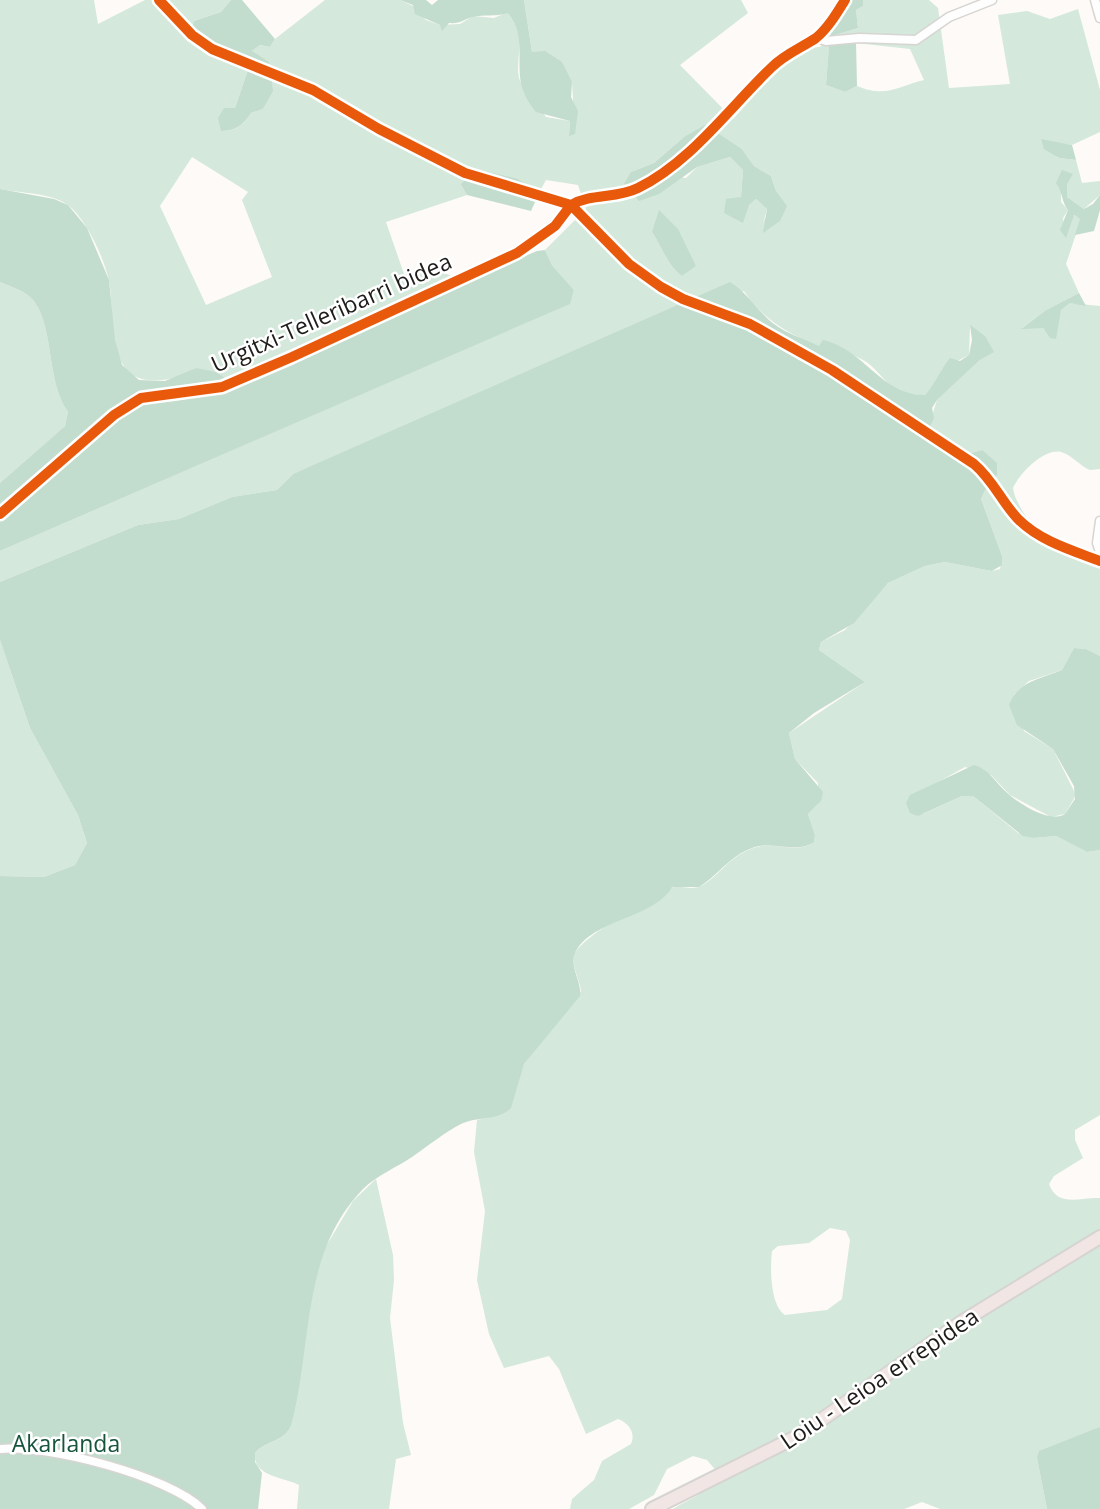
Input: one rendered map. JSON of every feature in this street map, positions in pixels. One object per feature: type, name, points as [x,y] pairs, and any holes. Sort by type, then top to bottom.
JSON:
[{"type":"main road","name":"Loiu - Leioa errepidea","points":[[652,1509],[797,1436],[963,1321],[1100,1237]]},
{"type":"street","points":[[159,0],[192,36],[212,49],[313,90],[379,129],[465,173],[572,205],[629,264],[661,287],[683,299],[750,324],[832,370],[974,464],[990,477],[1016,517],[1034,533],[1100,561]]},
{"type":"street","points":[[572,205],[583,198],[624,194],[639,188],[715,128],[785,55],[816,38],[845,0]]},
{"type":"street","points":[[816,38],[826,41],[859,38],[916,40],[948,17],[992,0]]},
{"type":"street","points":[[1095,0],[1100,18]]},
{"type":"street","name":"Urgitxi-Telleribarri bidea","points":[[0,514],[114,415],[141,398],[222,387],[292,357],[517,253],[555,226],[572,205]]},
{"type":"street","points":[[1100,521],[1097,543],[1100,552]]},
{"type":"street","points":[[0,1449],[23,1446],[62,1453],[175,1489],[202,1509]]},
{"type":"green space","points":[[0,0],[94,0],[98,24],[145,0],[231,0],[221,12],[194,21],[212,55],[248,70],[235,108],[219,118],[222,131],[239,127],[251,113],[263,109],[270,92],[269,78],[252,51],[260,45],[270,47],[275,39],[325,0],[400,0],[413,6],[426,20],[440,25],[460,24],[473,16],[494,18],[508,12],[518,30],[520,81],[546,117],[570,121],[569,135],[575,133],[572,82],[532,52],[524,0],[741,0],[748,13],[680,65],[733,119],[785,61],[807,48],[820,47],[832,36],[858,28],[856,10],[863,6],[863,0],[929,0],[938,8],[949,88],[1010,84],[998,15],[1027,11],[1050,19],[1078,9],[1100,90],[1100,132],[1072,145],[1041,140],[1058,158],[1076,160],[1082,183],[1100,181],[1100,195],[1084,209],[1067,197],[1067,184],[1061,190],[1061,202],[1068,210],[1063,218],[1065,237],[1073,215],[1081,219],[1066,264],[1079,293],[1046,310],[1022,328],[1043,328],[1050,337],[1061,310],[1070,303],[1100,306],[1100,469],[1090,470],[1065,453],[1054,452],[1033,463],[1013,488],[1021,509],[1038,531],[1058,550],[1078,560],[1100,560],[1100,656],[1086,649],[1074,648],[1062,670],[1029,681],[1014,695],[1024,731],[1053,749],[1076,795],[1065,814],[1051,817],[1010,795],[991,775],[965,767],[931,786],[923,814],[962,796],[973,796],[1018,833],[1034,838],[1056,836],[1087,852],[1100,850],[1100,1115],[1075,1130],[1075,1140],[1083,1158],[1054,1176],[1049,1184],[1058,1196],[1064,1199],[1100,1198],[1100,1427],[1037,1458],[1047,1509],[940,1509],[922,1502],[904,1509],[673,1509],[705,1490],[719,1474],[707,1460],[693,1456],[667,1469],[654,1495],[629,1509],[570,1509],[572,1499],[594,1480],[602,1461],[631,1444],[632,1432],[618,1419],[586,1434],[559,1369],[549,1356],[504,1368],[489,1334],[477,1280],[485,1211],[474,1152],[477,1120],[494,1116],[516,1084],[524,1064],[581,991],[573,959],[579,948],[618,918],[661,892],[673,887],[701,886],[747,850],[764,846],[794,848],[814,842],[815,835],[808,814],[818,804],[818,783],[795,759],[789,733],[865,682],[819,650],[821,642],[845,630],[888,583],[925,566],[945,562],[992,571],[1000,569],[1002,556],[981,499],[988,484],[982,450],[971,453],[928,428],[937,400],[980,360],[993,352],[984,336],[970,326],[969,355],[942,369],[937,382],[925,395],[911,394],[892,386],[874,368],[857,357],[821,347],[788,331],[759,310],[744,291],[293,474],[277,490],[232,497],[179,519],[138,525],[0,582],[0,551],[569,304],[574,290],[552,265],[545,250],[586,209],[578,185],[546,180],[540,191],[518,179],[462,184],[467,195],[386,222],[404,274],[444,273],[466,281],[232,383],[196,368],[174,378],[150,380],[136,376],[125,368],[115,341],[107,272],[94,240],[82,220],[61,201],[0,189]],"holes":[[[856,43],[910,49],[924,80],[891,90],[876,91],[857,86],[845,92],[826,85],[829,47]],[[684,137],[724,138],[742,149],[754,166],[771,176],[776,191],[763,224],[767,209],[756,199],[749,205],[741,197],[743,170],[730,157],[697,167],[686,178],[631,172],[654,163]],[[192,157],[248,192],[242,200],[272,277],[206,305],[160,206]],[[652,232],[696,266],[682,276],[665,256]],[[830,1228],[846,1231],[850,1240],[842,1299],[827,1310],[785,1315],[776,1303],[772,1286],[772,1251],[778,1246],[809,1243]]]},
{"type":"green space","points":[[231,0],[242,0],[275,39],[270,47],[260,45],[252,51],[269,62],[273,91],[263,109],[251,113],[235,128],[221,131],[218,118],[224,108],[235,108],[248,70],[212,55],[190,40],[194,21],[221,12]]},
{"type":"green space","points":[[400,0],[426,0],[432,5],[438,0],[524,0],[532,52],[545,51],[562,62],[572,82],[571,97],[578,111],[575,134],[569,136],[570,121],[536,112],[523,91],[518,35],[508,13],[476,16],[449,23],[442,31],[440,25],[415,14],[413,5]]},
{"type":"green space","points":[[851,0],[863,0],[863,6],[856,10],[858,28],[832,36],[828,32]]},
{"type":"green space","points":[[856,43],[857,86],[845,92],[826,85],[829,46]]},
{"type":"green space","points":[[705,125],[742,149],[754,166],[771,176],[776,191],[787,206],[780,221],[763,233],[767,209],[756,199],[749,205],[743,223],[724,213],[726,199],[741,197],[743,170],[730,157],[697,167],[659,194],[639,201],[624,184],[631,172],[654,163],[684,137]]},
{"type":"green space","points":[[1041,139],[1072,145],[1076,160],[1059,158],[1044,149]]},
{"type":"green space","points":[[476,169],[518,179],[540,191],[531,211],[467,195],[461,184]]},
{"type":"green space","points":[[1062,170],[1073,174],[1067,184],[1067,197],[1084,209],[1093,204],[1100,195],[1100,210],[1094,231],[1075,235],[1080,219],[1074,215],[1066,238],[1060,230],[1068,210],[1056,183]]},
{"type":"green space","points":[[0,189],[54,199],[68,205],[87,228],[109,280],[115,340],[122,365],[139,380],[165,381],[196,368],[216,372],[232,383],[537,251],[545,250],[552,265],[574,290],[570,304],[0,551],[0,483],[65,426],[68,412],[56,384],[47,335],[38,307],[20,290],[0,282]]},
{"type":"green space","points":[[659,210],[678,229],[696,266],[682,276],[669,261],[652,232]]},
{"type":"green space","points":[[0,282],[24,292],[38,307],[47,334],[56,383],[68,412],[65,426],[0,483]]},
{"type":"green space","name":"Akarlanda","points":[[730,282],[779,328],[819,346],[823,340],[838,345],[884,380],[909,393],[925,395],[950,358],[960,361],[969,355],[972,340],[970,325],[985,336],[994,352],[980,360],[937,400],[932,408],[934,418],[929,428],[971,453],[982,450],[997,463],[997,475],[988,484],[981,499],[1002,556],[1002,565],[992,571],[945,562],[925,566],[888,583],[854,623],[821,642],[819,650],[865,682],[814,713],[789,733],[795,759],[823,792],[821,801],[808,814],[815,835],[814,842],[802,847],[766,845],[750,849],[734,858],[699,887],[672,887],[652,906],[594,933],[575,953],[574,969],[580,996],[524,1064],[511,1108],[500,1115],[467,1122],[449,1131],[368,1184],[343,1214],[328,1242],[318,1271],[291,1426],[284,1436],[255,1453],[255,1462],[262,1473],[258,1509],[0,1509],[0,876],[44,877],[75,865],[87,843],[78,815],[30,728],[0,640],[0,582],[138,525],[179,519],[232,497],[277,490],[293,474]]},
{"type":"green space","points":[[1079,293],[1086,306],[1070,303],[1061,310],[1056,339],[1050,338],[1043,328],[1021,329],[1046,310]]},
{"type":"green space","points":[[0,640],[30,728],[78,815],[87,843],[75,865],[44,877],[0,876]]},
{"type":"green space","points":[[1074,648],[1086,649],[1100,656],[1100,850],[1087,852],[1056,836],[1023,836],[973,796],[962,796],[918,816],[910,813],[906,803],[910,795],[974,765],[987,772],[1024,806],[1050,816],[1065,814],[1075,799],[1074,786],[1053,749],[1017,725],[1009,705],[1024,686],[1062,670]]},
{"type":"green space","points":[[376,1179],[393,1255],[394,1280],[390,1318],[403,1423],[411,1455],[396,1459],[389,1509],[297,1509],[299,1485],[263,1471],[255,1461],[255,1453],[284,1436],[291,1426],[314,1280],[322,1253],[353,1201]]},
{"type":"green space","points":[[1100,1427],[1100,1509],[1047,1509],[1037,1458],[1039,1451]]},
{"type":"cycle path","points":[[159,0],[192,35],[212,49],[313,90],[379,129],[465,173],[571,205],[629,264],[661,287],[683,299],[750,324],[832,370],[974,464],[1027,527],[1056,544],[1100,561]]},
{"type":"cycle path","points":[[571,205],[638,188],[675,164],[693,149],[777,62],[816,38],[845,0]]},
{"type":"cycle path","points":[[0,514],[114,415],[141,398],[222,387],[292,357],[517,253],[555,226],[571,205]]}]
